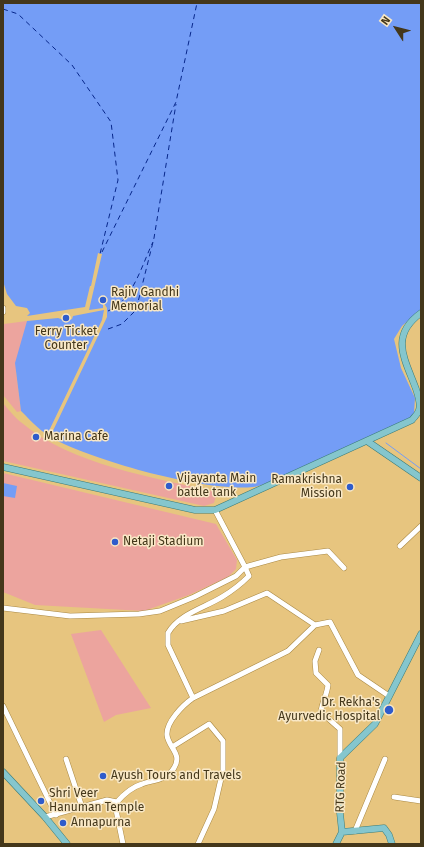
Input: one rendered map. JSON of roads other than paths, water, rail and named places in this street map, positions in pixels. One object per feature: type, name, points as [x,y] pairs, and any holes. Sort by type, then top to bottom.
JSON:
[{"type":"main road","points":[[3,467],[195,510],[215,510],[412,420],[419,410],[419,398],[401,343],[405,330],[412,319],[421,313]]},
{"type":"main road","points":[[367,441],[421,478]]},
{"type":"main road","name":"RTG Road","points":[[342,832],[340,813],[340,758],[375,724],[421,634]]},
{"type":"main road","points":[[3,772],[45,817],[67,844]]},
{"type":"main road","points":[[336,844],[342,832],[384,828],[389,835],[392,844]]},
{"type":"street","points":[[193,698],[168,645],[168,633],[176,622],[221,598],[249,576],[215,510]]},
{"type":"street","points":[[400,546],[421,526]]},
{"type":"street","points":[[3,608],[70,616],[139,614],[160,611],[194,597],[236,576],[245,567],[281,557],[328,552],[344,568]]},
{"type":"street","points":[[176,622],[224,611],[267,593],[315,625]]},
{"type":"street","points":[[123,844],[116,810],[117,802],[122,796],[135,787],[162,778],[170,773],[175,767],[176,752],[166,735],[167,728],[182,706],[193,698],[288,652],[315,625],[330,622],[358,675],[389,696]]},
{"type":"street","points":[[319,650],[315,661],[316,673],[328,685],[327,694],[321,712],[340,729],[340,758]]},
{"type":"street","points":[[3,706],[56,815]]},
{"type":"street","points":[[172,747],[209,724],[223,741],[223,770],[214,809],[198,844]]},
{"type":"street","points":[[66,759],[82,807]]},
{"type":"street","points":[[356,831],[385,759]]},
{"type":"street","points":[[394,797],[421,801]]},
{"type":"street","points":[[45,817],[107,800],[117,802]]},
{"type":"water","points":[[3,3],[421,3],[421,309],[402,326],[394,339],[401,368],[415,398],[414,413],[410,418],[260,486],[233,487],[208,485],[153,474],[75,449],[46,434],[21,411],[15,363],[27,321],[27,316],[30,313],[27,308],[16,306],[7,294],[3,281]]},
{"type":"water","points":[[3,483],[17,486],[15,498],[3,496]]},
{"type":"waterway","points":[[386,443],[421,469]]},
{"type":"place","name":"Rajiv Gandhi Memorial","points":[[103,300]]},
{"type":"place","name":"Ferry Ticket Counter","points":[[66,318]]},
{"type":"place","name":"Marina Cafe","points":[[36,437]]},
{"type":"place","name":"Vijayanta Main battle tank","points":[[169,486]]},
{"type":"place","name":"Ramakrishna Mission","points":[[350,487]]},
{"type":"place","name":"Netaji Stadium","points":[[115,542]]},
{"type":"place","name":"Dr. Rekha's Ayurvedic Hospital","points":[[389,710]]},
{"type":"place","name":"Ayush Tours and Travels","points":[[103,776]]},
{"type":"place","name":"Shri Veer Hanuman Temple","points":[[41,801]]},
{"type":"place","name":"Annapurna","points":[[63,823]]}]
